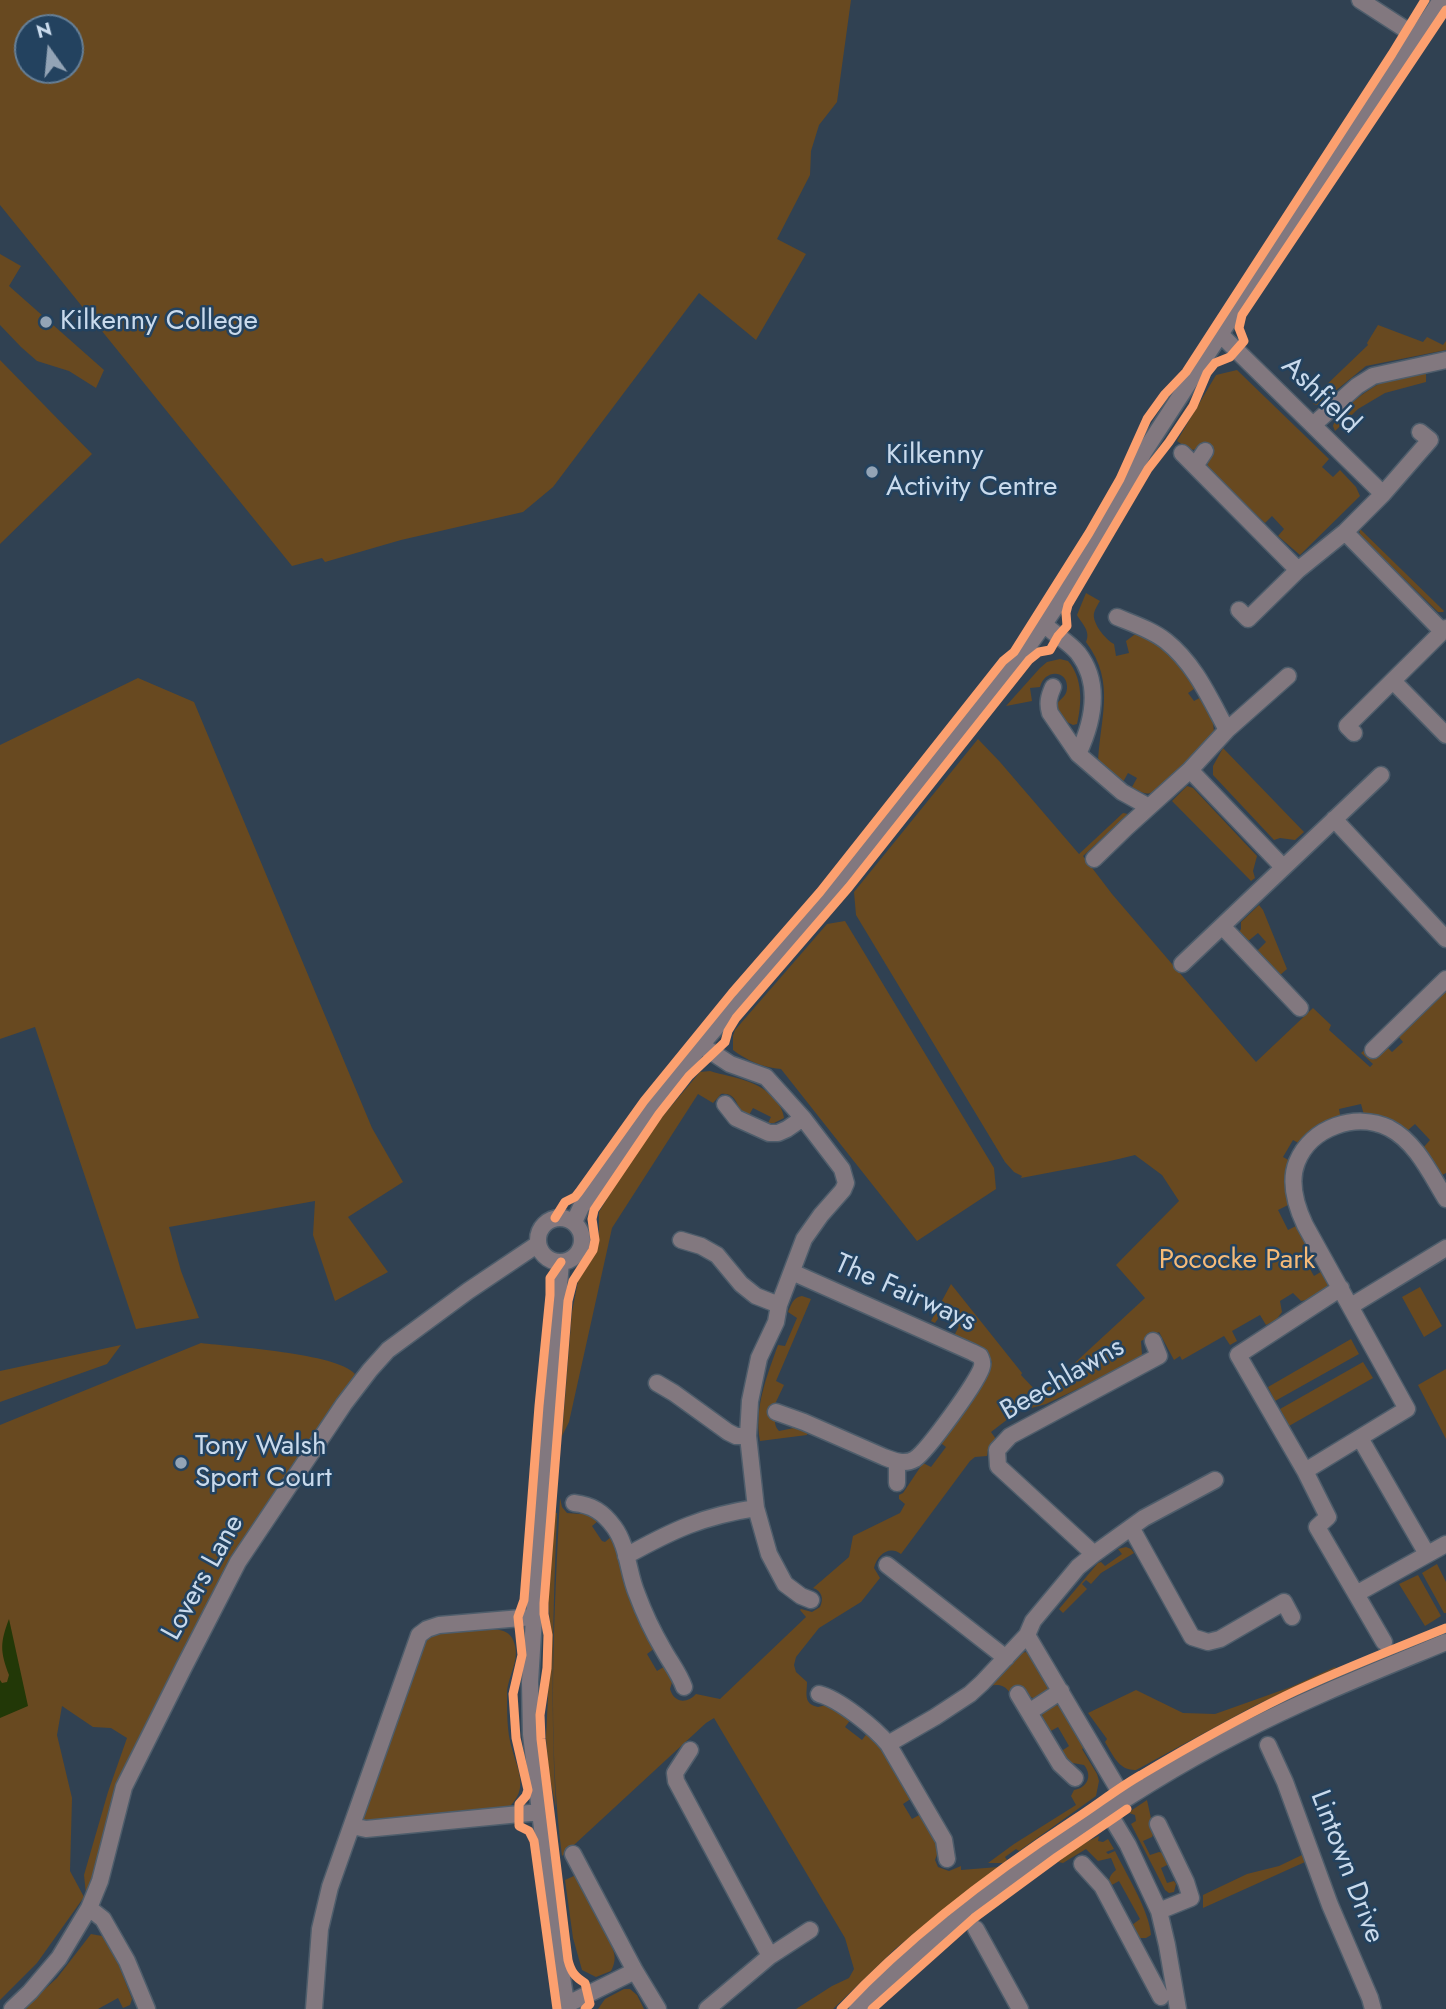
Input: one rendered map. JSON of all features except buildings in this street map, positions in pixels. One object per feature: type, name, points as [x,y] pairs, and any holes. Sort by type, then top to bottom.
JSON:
[{"type":"street","points":[[1360,0],[1417,34]]},
{"type":"street","points":[[574,1222],[656,1103],[701,1045],[850,870],[1044,624],[1070,586],[1144,452],[1441,0]]},
{"type":"street","name":"Ashfield","points":[[1221,335],[1383,494]]},
{"type":"street","points":[[1312,425],[1357,386],[1373,376],[1446,360]]},
{"type":"street","points":[[1239,610],[1248,619],[1298,570],[1345,532],[1383,494],[1430,440],[1420,432]]},
{"type":"street","points":[[1195,466],[1205,451]]},
{"type":"street","points":[[1182,453],[1298,570]]},
{"type":"street","points":[[1345,532],[1444,630],[1347,726],[1354,733]]},
{"type":"street","points":[[1118,617],[1166,640],[1200,680],[1227,730]]},
{"type":"street","points":[[1044,624],[1077,652],[1090,674],[1093,701],[1089,732],[1078,754]]},
{"type":"street","points":[[1094,859],[1190,770],[1227,730],[1288,676]]},
{"type":"street","points":[[1393,681],[1446,735]]},
{"type":"street","points":[[1054,687],[1049,695],[1050,713],[1078,754],[1122,792],[1149,807]]},
{"type":"street","points":[[1190,770],[1283,867]]},
{"type":"street","points":[[1182,964],[1381,775]]},
{"type":"street","points":[[1334,819],[1446,939]]},
{"type":"street","points":[[1222,926],[1300,1008]]},
{"type":"street","points":[[1373,1050],[1446,979]]},
{"type":"street","name":"The Fairways","points":[[701,1045],[730,1064],[766,1077],[803,1118],[842,1169],[846,1182],[843,1190],[804,1239],[779,1305],[776,1322],[759,1358],[750,1401],[748,1436],[757,1508],[774,1566],[785,1584],[811,1600]]},
{"type":"street","points":[[725,1104],[736,1118],[769,1133],[778,1133],[803,1118]]},
{"type":"street","points":[[1305,1471],[1407,1409],[1296,1205],[1294,1184],[1297,1163],[1308,1145],[1324,1131],[1345,1122],[1367,1121],[1388,1127],[1406,1139],[1446,1199]]},
{"type":"street","points":[[562,1217],[574,1222],[582,1233],[582,1247],[574,1258],[561,1262],[549,1259],[538,1244],[540,1230],[549,1220],[562,1217]]},
{"type":"street","points":[[681,1240],[701,1246],[716,1255],[741,1284],[756,1296],[779,1305]]},
{"type":"street","name":"Lovers Lane","points":[[12,2009],[59,1958],[89,1908],[100,1881],[124,1787],[184,1667],[239,1562],[344,1404],[388,1350],[496,1271],[538,1244]]},
{"type":"street","points":[[1351,1306],[1446,1248]]},
{"type":"street","points":[[561,1262],[533,1617],[531,1734],[566,2007],[635,1971]]},
{"type":"street","name":"The Fairways","points":[[792,1272],[979,1356],[983,1362],[980,1373],[927,1447],[915,1459],[897,1462]]},
{"type":"street","points":[[1341,1287],[1238,1354],[1328,1517],[1317,1527],[1384,1642]]},
{"type":"street","name":"Beechlawns","points":[[1094,1554],[999,1466],[998,1450],[1010,1437],[1160,1356],[1153,1341]]},
{"type":"street","points":[[657,1383],[728,1432],[736,1436],[748,1436]]},
{"type":"street","points":[[776,1412],[897,1462],[897,1483]]},
{"type":"street","points":[[1360,1438],[1427,1554]]},
{"type":"street","points":[[888,1744],[970,1694],[1027,1636],[1033,1621],[1079,1567],[1094,1554],[1144,1518],[1215,1480]]},
{"type":"street","points":[[574,1503],[584,1504],[603,1513],[617,1530],[637,1593],[684,1688]]},
{"type":"street","points":[[626,1556],[670,1532],[704,1518],[757,1508]]},
{"type":"street","points":[[1132,1529],[1192,1637],[1208,1643],[1220,1639],[1284,1602],[1292,1617]]},
{"type":"street","points":[[1356,1594],[1446,1544]]},
{"type":"street","points":[[887,1565],[1006,1658]]},
{"type":"street","points":[[313,2009],[320,1929],[330,1887],[419,1635],[439,1625],[533,1617]]},
{"type":"street","points":[[1027,1636],[1124,1799]]},
{"type":"street","points":[[857,2009],[912,1956],[964,1913],[1124,1799],[1236,1734],[1323,1693],[1446,1642]]},
{"type":"street","points":[[1029,1712],[1061,1691]]},
{"type":"street","points":[[819,1694],[835,1700],[888,1744],[944,1840],[947,1859]]},
{"type":"street","points":[[1018,1694],[1060,1764],[1075,1778]]},
{"type":"street","name":"Lintown Drive","points":[[1268,1745],[1285,1782],[1330,1905],[1373,2009]]},
{"type":"street","points":[[690,1750],[675,1773],[676,1781],[770,1956]]},
{"type":"street","points":[[1107,1810],[1128,1845],[1158,1911],[1178,2009]]},
{"type":"street","points":[[352,1826],[366,1829],[540,1812]]},
{"type":"street","points":[[1158,1824],[1191,1898],[1158,1911]]},
{"type":"street","points":[[573,1854],[658,2009]]},
{"type":"street","points":[[1082,1864],[1102,1885],[1161,1997]]},
{"type":"street","points":[[89,1908],[103,1919],[127,1961],[147,2009]]},
{"type":"street","points":[[976,1929],[1020,2009]]},
{"type":"street","points":[[707,2009],[770,1956],[810,1930]]},
{"type":"street","points":[[1138,1952],[1167,1945]]},
{"type":"green space","points":[[0,0],[851,0],[837,102],[819,125],[811,151],[810,175],[777,239],[806,254],[756,340],[699,293],[553,487],[523,512],[401,540],[325,562],[322,558],[292,566],[0,205]]},
{"type":"green space","points":[[0,254],[21,266],[9,286],[104,370],[96,388],[69,371],[37,361],[0,325]]},
{"type":"green space","points":[[1378,325],[1423,342],[1427,337],[1443,345],[1446,341],[1446,350],[1366,366],[1318,405],[1313,404],[1322,395],[1320,391],[1368,345]]},
{"type":"green space","points":[[0,360],[92,454],[0,544]]},
{"type":"green space","points":[[1237,370],[1329,459],[1322,467],[1333,477],[1340,470],[1356,487],[1360,496],[1300,555],[1278,536],[1284,529],[1272,516],[1265,523],[1208,469],[1207,458],[1198,449],[1190,450],[1177,441],[1216,375]]},
{"type":"green space","points":[[1426,371],[1426,382],[1385,393],[1358,409],[1335,431],[1333,426],[1341,414],[1370,389],[1388,380]]},
{"type":"green space","points":[[1359,528],[1444,611],[1438,612],[1360,535]]},
{"type":"green space","points":[[1086,593],[1100,601],[1094,613],[1095,621],[1103,635],[1114,644],[1116,656],[1129,653],[1126,641],[1142,633],[1165,651],[1185,672],[1197,687],[1188,693],[1194,701],[1203,696],[1212,714],[1214,732],[1176,774],[1150,793],[1132,787],[1137,778],[1128,773],[1123,782],[1098,765],[1104,687],[1095,657],[1086,642],[1087,631],[1077,615]]},
{"type":"green space","points":[[1060,659],[1068,661],[1079,683],[1080,708],[1077,724],[1062,722],[1058,714],[1057,704],[1065,696],[1067,686],[1066,680],[1059,674],[1046,677],[1040,687],[1030,688],[1032,701],[1006,706],[1040,668],[1047,662]]},
{"type":"green space","points":[[138,678],[194,702],[372,1128],[403,1182],[348,1217],[388,1272],[335,1301],[313,1235],[315,1201],[169,1227],[181,1271],[199,1318],[136,1329],[35,1027],[0,1039],[0,745]]},
{"type":"green space","name":"Pococke Park","points":[[978,739],[1079,854],[1123,813],[1128,814],[1083,856],[1112,894],[1256,1062],[1313,1008],[1331,1025],[1329,1030],[1370,1067],[1373,1064],[1361,1053],[1367,1048],[1386,1046],[1392,1052],[1403,1042],[1398,1036],[1446,988],[1446,1173],[1440,1176],[1423,1148],[1430,1140],[1415,1124],[1407,1131],[1364,1115],[1361,1104],[1339,1109],[1341,1120],[1302,1145],[1293,1140],[1283,1157],[1292,1162],[1288,1205],[1278,1210],[1288,1230],[1298,1225],[1313,1250],[1303,1257],[1314,1276],[1324,1270],[1328,1280],[1325,1289],[1314,1297],[1301,1301],[1293,1293],[1280,1301],[1282,1312],[1276,1320],[1266,1325],[1260,1315],[1232,1331],[1237,1341],[1230,1345],[1224,1336],[1182,1360],[1180,1356],[1174,1360],[1159,1332],[1141,1341],[1142,1355],[1136,1361],[1046,1404],[1017,1412],[991,1432],[996,1439],[987,1456],[975,1457],[970,1461],[901,1554],[888,1551],[881,1555],[874,1568],[880,1578],[861,1602],[819,1628],[796,1657],[796,1672],[807,1682],[808,1701],[818,1707],[830,1704],[851,1719],[845,1727],[862,1740],[868,1732],[878,1741],[912,1798],[903,1804],[912,1819],[921,1814],[940,1847],[935,1860],[938,1867],[949,1871],[961,1866],[961,1870],[998,1867],[895,1949],[833,2009],[796,2009],[849,1978],[854,1969],[845,1938],[714,1718],[562,1856],[553,1723],[560,1498],[567,1513],[586,1512],[598,1521],[592,1526],[602,1541],[605,1542],[612,1536],[655,1648],[647,1654],[657,1671],[667,1665],[673,1679],[670,1689],[674,1697],[685,1701],[696,1694],[720,1699],[806,1617],[801,1609],[812,1612],[820,1607],[821,1596],[813,1588],[849,1557],[853,1536],[900,1513],[905,1504],[899,1499],[899,1495],[923,1463],[931,1467],[946,1447],[938,1441],[988,1372],[992,1362],[985,1351],[954,1336],[959,1326],[939,1317],[935,1323],[931,1321],[951,1284],[1021,1375],[1040,1395],[1145,1298],[1116,1265],[1179,1201],[1162,1175],[1135,1155],[1021,1178],[1022,1176],[1005,1162],[856,915],[854,892]]},
{"type":"green space","points":[[1223,748],[1304,832],[1295,840],[1274,840],[1213,775],[1213,766]]},
{"type":"green space","points":[[1187,786],[1193,788],[1257,856],[1253,871],[1255,878],[1251,881],[1172,801]]},
{"type":"green space","points":[[1259,905],[1287,969],[1279,976],[1256,952],[1266,942],[1258,933],[1247,942],[1239,932],[1241,922]]},
{"type":"green space","points":[[845,921],[994,1168],[996,1189],[917,1241],[781,1069],[756,1063],[733,1050],[735,1030],[827,924]]},
{"type":"green space","points":[[710,1071],[755,1084],[763,1089],[777,1102],[784,1118],[768,1123],[771,1117],[753,1108],[748,1117],[727,1094],[721,1094],[713,1103],[698,1094],[612,1228],[569,1422],[562,1436],[572,1312],[578,1281],[599,1242],[599,1212],[623,1172],[662,1117],[700,1072]]},
{"type":"green space","points":[[1420,1287],[1442,1326],[1424,1337],[1402,1297]]},
{"type":"green space","points":[[802,1296],[811,1299],[776,1381],[784,1385],[775,1404],[775,1421],[779,1431],[794,1428],[808,1432],[807,1435],[760,1441],[760,1404],[766,1380],[778,1345],[785,1346],[797,1318],[788,1312],[790,1307],[794,1300]]},
{"type":"green space","points":[[1351,1339],[1359,1354],[1275,1401],[1268,1387]]},
{"type":"green space","points":[[201,1343],[307,1356],[344,1367],[355,1374],[339,1402],[264,1509],[177,1662],[117,1784],[86,1894],[84,1875],[127,1738],[111,1728],[93,1727],[62,1706],[57,1735],[72,1798],[70,1871],[84,1897],[37,1963],[0,2000],[0,1425]]},
{"type":"green space","points":[[121,1345],[107,1364],[0,1402],[0,1371]]},
{"type":"green space","points":[[1363,1362],[1373,1378],[1289,1426],[1280,1409]]},
{"type":"green space","points":[[1446,1369],[1446,1439],[1418,1385]]},
{"type":"green space","points":[[554,1513],[557,1513],[553,1660],[556,1808],[546,1738],[551,1634],[548,1598]]},
{"type":"green space","points":[[1126,1547],[1134,1553],[1101,1573],[1091,1584],[1086,1580],[1082,1584],[1087,1589],[1063,1613],[1059,1609],[1098,1563],[1101,1562],[1105,1566],[1122,1554],[1118,1549]]},
{"type":"green space","points":[[1437,1564],[1446,1582],[1446,1613],[1422,1573]]},
{"type":"green space","points":[[1418,1575],[1441,1616],[1425,1626],[1399,1584]]},
{"type":"green space","points":[[501,1630],[508,1634],[516,1652],[507,1693],[509,1736],[520,1778],[514,1802],[506,1810],[363,1822],[364,1812],[422,1642],[444,1633]]},
{"type":"green space","points":[[1027,1652],[1035,1658],[1044,1673],[1048,1689],[1044,1695],[1035,1699],[1027,1695],[1021,1686],[1010,1693],[1001,1685],[989,1686],[1020,1653]]},
{"type":"green space","points":[[1335,1667],[1254,1706],[1136,1770],[1125,1768],[1117,1761],[1105,1742],[1107,1739],[1088,1713],[1136,1690],[1183,1713],[1215,1714],[1291,1687]]},
{"type":"green space","points":[[1055,1705],[1061,1706],[1086,1746],[1082,1749],[1099,1781],[1096,1796],[1019,1851],[1016,1849],[1005,1857],[1007,1860],[1003,1863],[988,1863],[1076,1805],[1071,1796],[1074,1790],[1087,1781],[1088,1773],[1084,1765],[1067,1762],[1060,1752],[1069,1746],[1058,1727],[1049,1732],[1044,1723],[1043,1712]]},
{"type":"green space","points":[[1147,1800],[1154,1832],[1152,1837],[1143,1841],[1150,1855],[1159,1852],[1167,1854],[1171,1863],[1161,1868],[1167,1883],[1174,1881],[1176,1884],[1174,1892],[1165,1890],[1131,1824],[1136,1821],[1135,1815],[1129,1813]]},
{"type":"green space","points":[[1099,1836],[1098,1841],[1108,1839],[1114,1849],[1106,1852],[1108,1854],[1115,1851],[1142,1904],[1150,1926],[1151,1935],[1146,1938],[1139,1938],[1135,1933],[1132,1925],[1140,1919],[1119,1881],[1110,1886],[1110,1877],[1116,1870],[1111,1858],[1098,1861],[1086,1849],[1063,1863],[1058,1862],[1082,1844]]},
{"type":"green space","points":[[1302,1855],[1305,1862],[1203,1908],[1203,1895],[1247,1874],[1279,1866]]},
{"type":"green space","points":[[576,1875],[610,1937],[608,1939],[614,1955],[611,1971],[596,1977],[582,1970],[573,1938],[565,1880]]},
{"type":"green space","points":[[91,1934],[102,1936],[118,1963],[132,1999],[130,2005],[123,2008],[118,1998],[98,2009],[23,2009],[57,1978]]},
{"type":"green space","points":[[624,1989],[630,1989],[637,1995],[644,2009],[598,2009],[605,1999]]},
{"type":"shaded area","points":[[9,1619],[28,1706],[0,1718],[0,1680],[2,1683],[7,1682],[9,1675],[2,1647]]},
{"type":"cycle path","points":[[555,1218],[565,1202],[579,1192],[644,1101],[732,993],[820,892],[1003,661],[1014,652],[1120,479],[1147,419],[1165,394],[1186,372],[1425,0]]},
{"type":"cycle path","points":[[585,2009],[590,2004],[585,1983],[574,1974],[568,1960],[540,1715],[547,1668],[548,1635],[544,1603],[568,1301],[573,1281],[593,1250],[594,1210],[659,1114],[689,1076],[725,1042],[736,1018],[849,887],[1029,660],[1039,652],[1050,650],[1067,626],[1068,605],[1148,469],[1193,406],[1207,373],[1215,363],[1230,357],[1244,341],[1239,328],[1242,315],[1446,10]]},
{"type":"cycle path","points":[[557,2009],[534,1841],[529,1831],[519,1826],[519,1804],[528,1790],[516,1738],[513,1694],[522,1655],[518,1617],[524,1600],[550,1278],[561,1262]]},
{"type":"cycle path","points":[[841,2009],[894,1957],[952,1907],[1132,1780],[1285,1696],[1446,1628]]},
{"type":"cycle path","points":[[872,2009],[974,1918],[1127,1809]]},
{"type":"place","name":"Kilkenny College","points":[[46,322]]},
{"type":"place","name":"Kilkenny Activity Centre","points":[[872,472]]},
{"type":"place","name":"Tony Walsh Sport Court","points":[[181,1463]]}]
